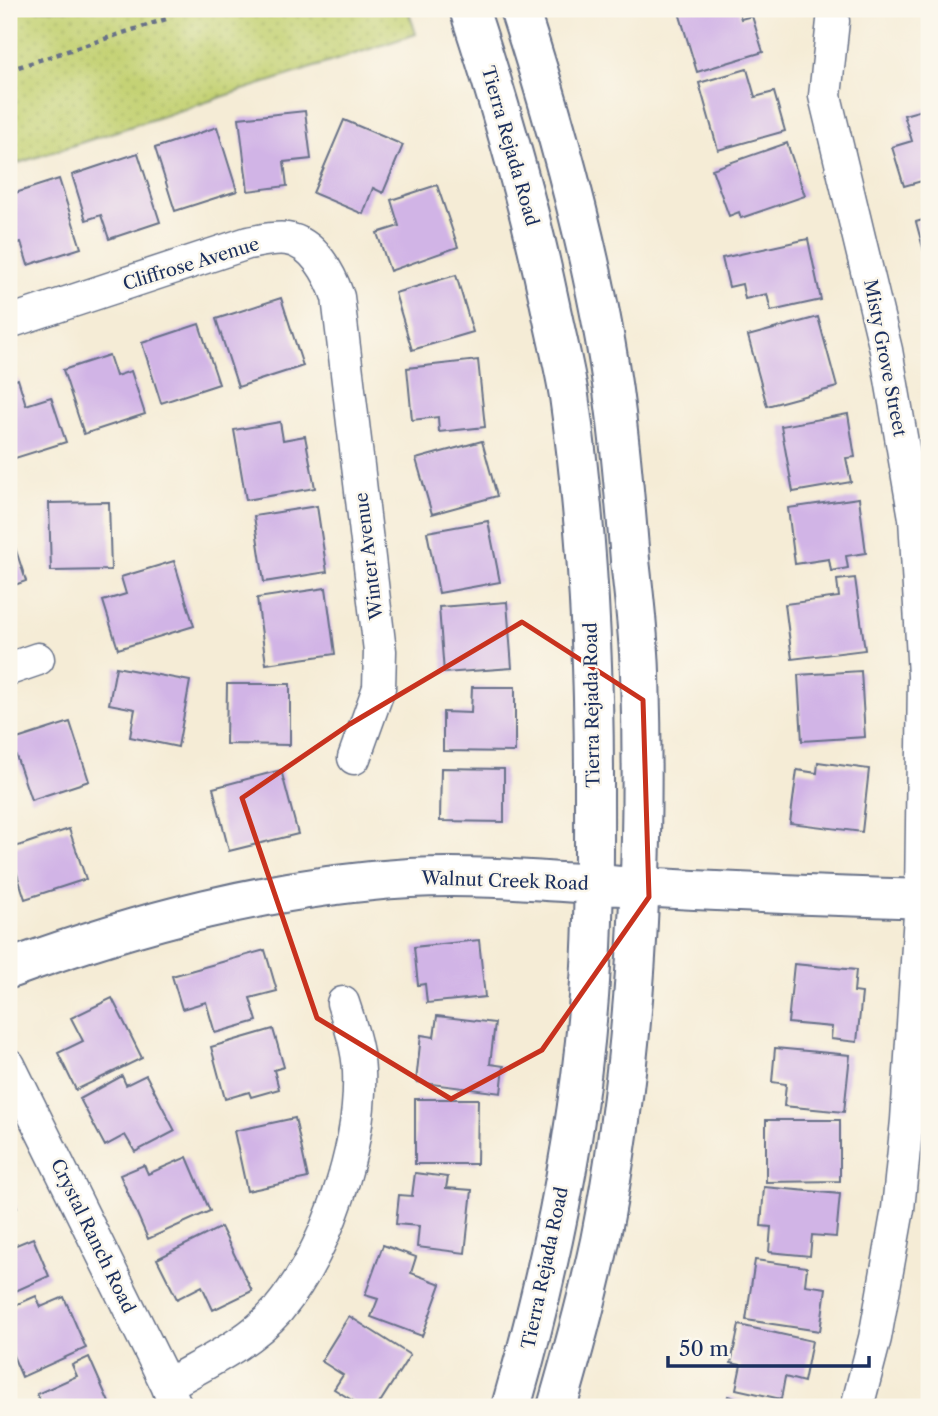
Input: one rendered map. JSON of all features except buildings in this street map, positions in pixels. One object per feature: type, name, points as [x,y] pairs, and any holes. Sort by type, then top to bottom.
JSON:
[{"type":"main road","name":"Tierra Rejada Road","points":[[469,9],[502,108],[531,216],[568,394],[585,549],[594,673],[594,884],[591,968],[572,1137],[535,1326],[511,1407]]},
{"type":"main road","points":[[519,9],[544,85],[605,341],[625,497],[640,671],[641,887],[637,970],[618,1136],[600,1241],[557,1407]]},
{"type":"main road","name":"Walnut Creek Road","points":[[9,969],[177,914],[265,896],[409,878],[474,876],[641,887],[925,899]]},
{"type":"street","name":"Misty Grove Street","points":[[833,21],[825,96],[886,350],[922,517],[925,899],[918,1120],[898,1209],[875,1338],[857,1407]]},
{"type":"street","name":"Cliffrose Avenue","points":[[9,322],[248,243],[288,239],[298,243],[317,258],[331,277],[338,296],[344,349]]},
{"type":"street","name":"Winter Avenue","points":[[344,349],[380,651],[379,688],[354,758]]},
{"type":"street","points":[[9,669],[38,659]]},
{"type":"street","points":[[172,1396],[272,1315],[306,1268],[327,1227],[343,1181],[358,1112],[357,1050],[343,1003]]},
{"type":"street","name":"Crystal Ranch Road","points":[[9,1065],[172,1396]]},
{"type":"path","points":[[9,70],[166,19],[164,9]]},
{"type":"highlighted area","points":[[522,622],[643,700],[649,897],[542,1050],[451,1099],[317,1018],[242,798],[350,724]]},
{"type":"green space","points":[[9,9],[408,9],[416,34],[9,166]]}]
